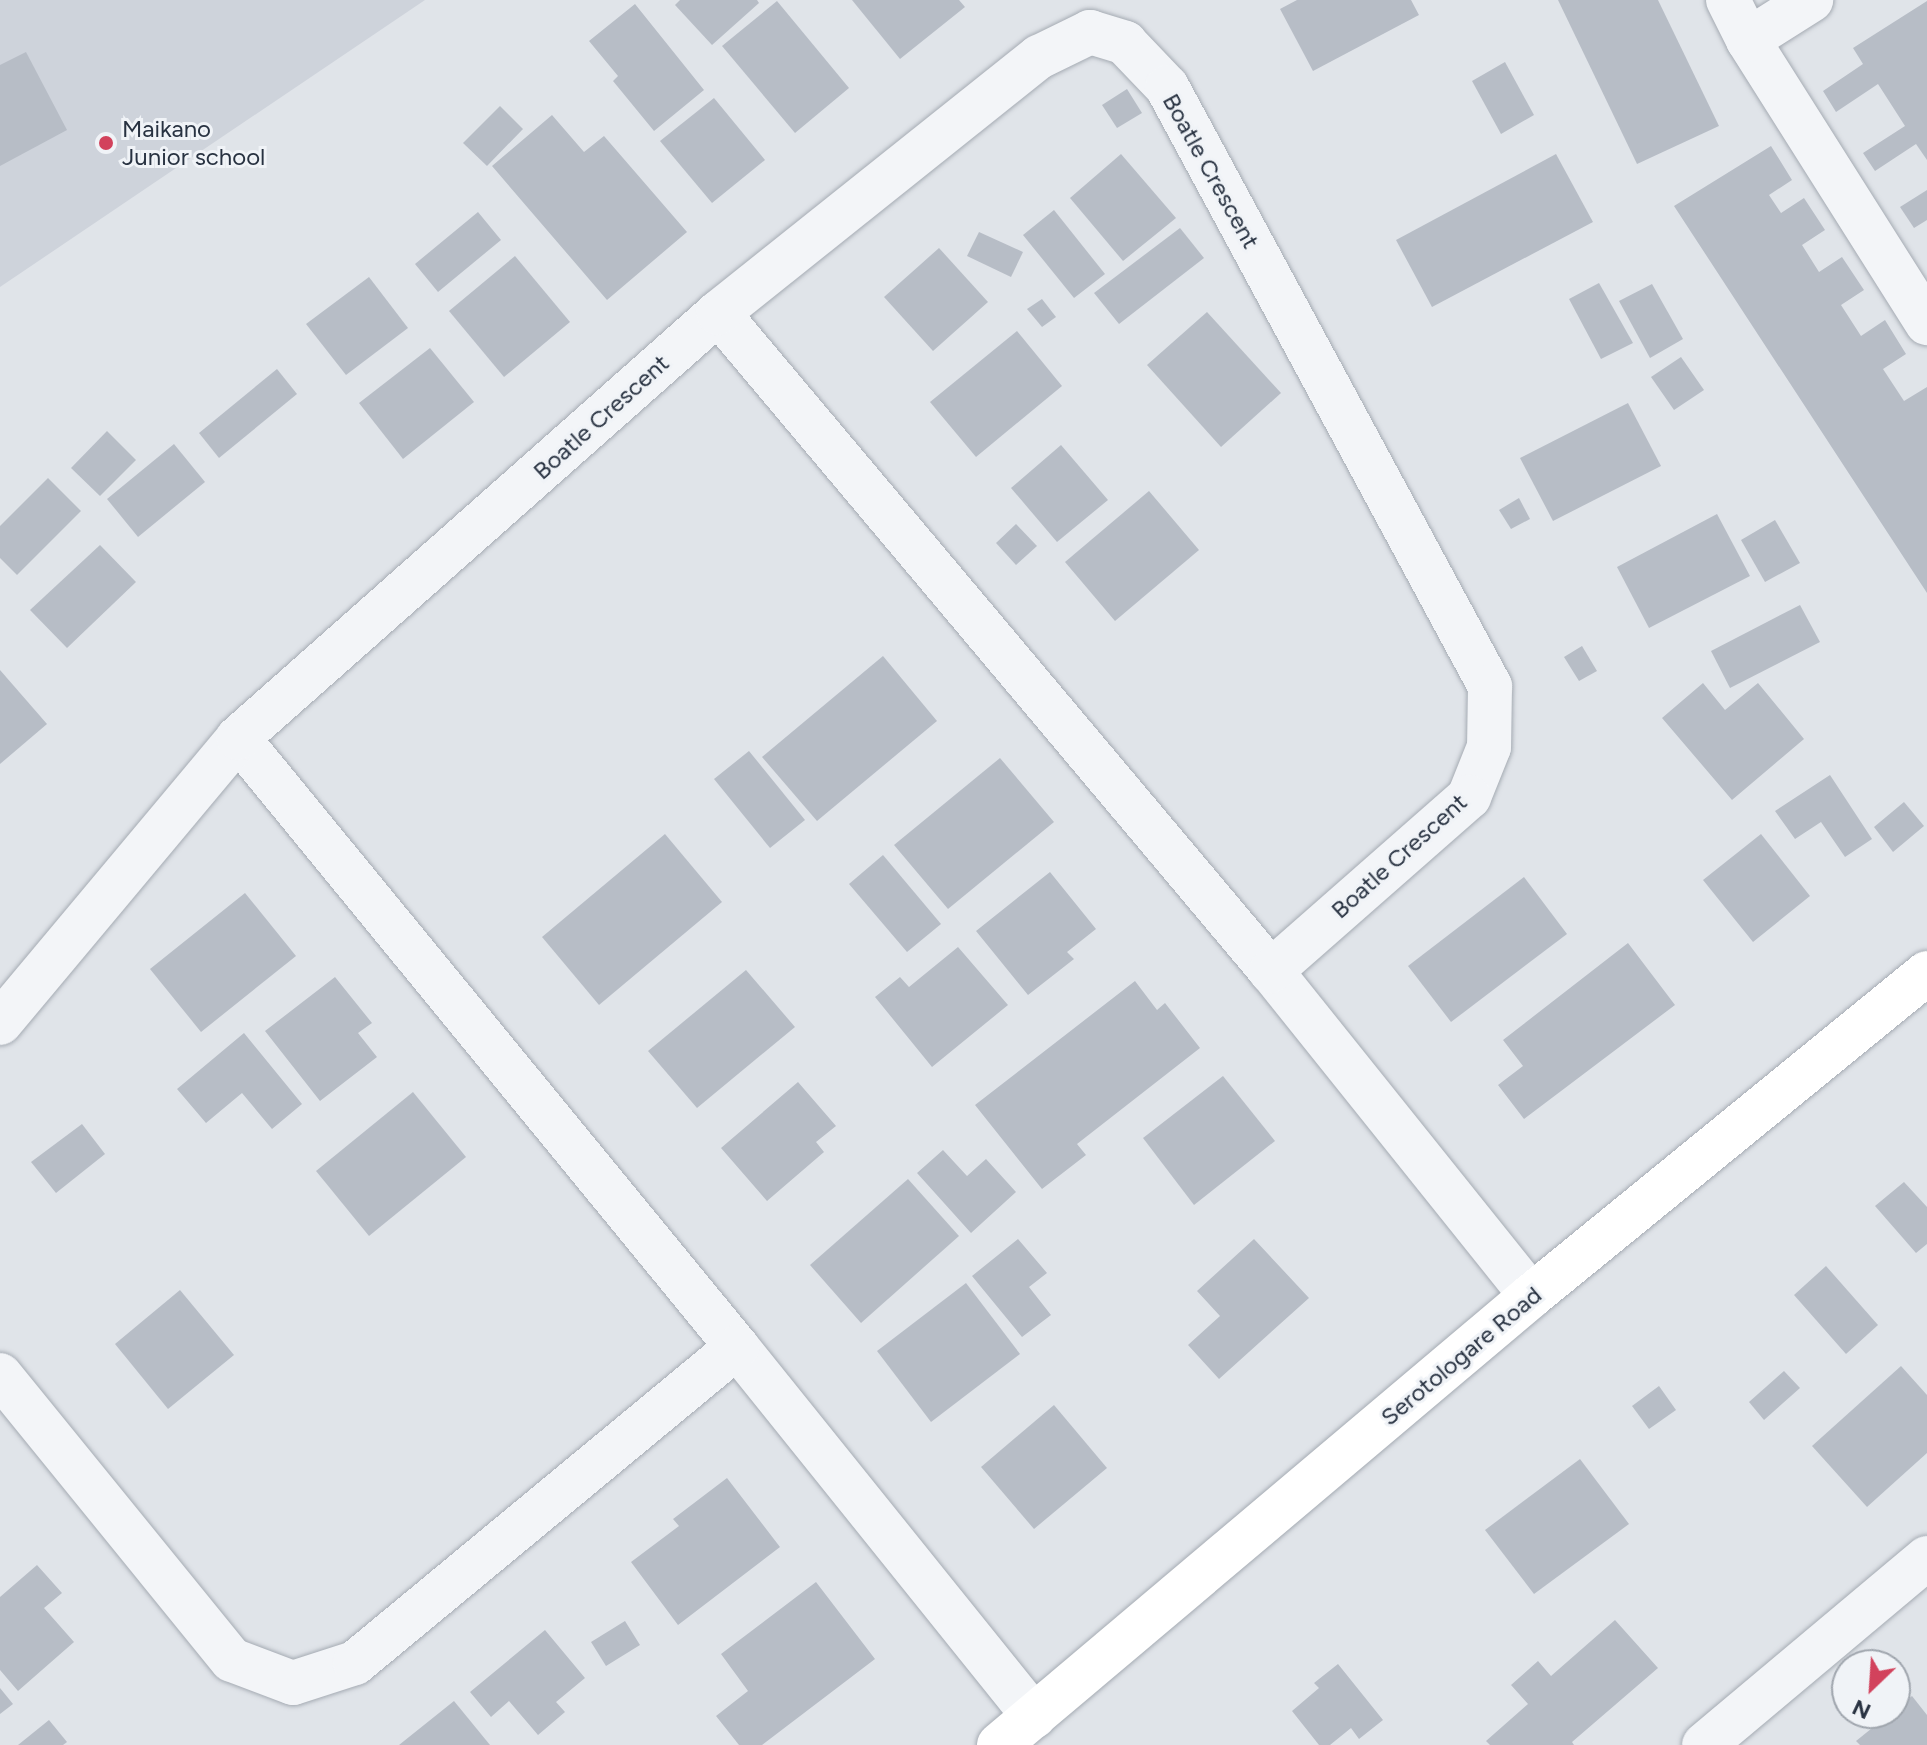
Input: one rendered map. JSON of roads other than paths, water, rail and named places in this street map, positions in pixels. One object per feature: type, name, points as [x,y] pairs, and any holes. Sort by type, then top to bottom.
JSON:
[{"type":"street","points":[[1728,0],[1748,40],[1927,323]]},
{"type":"street","points":[[1748,40],[1811,0]]},
{"type":"street","name":"Boatle Crescent","points":[[0,1023],[238,738],[718,313],[1039,57],[1090,32],[1125,43],[1167,87],[1490,686],[1489,747],[1469,797],[1271,971]]},
{"type":"street","points":[[718,313],[1271,971],[1531,1296]]},
{"type":"street","points":[[238,738],[737,1347],[1034,1717]]},
{"type":"street","name":"Serotologare Road","points":[[999,1745],[1531,1296],[1927,973]]},
{"type":"street","points":[[0,1375],[232,1660],[293,1683],[355,1663],[737,1347]]},
{"type":"street","points":[[1704,1745],[1927,1558]]},
{"type":"place","name":"Maikano Junior school","points":[[106,143]]}]
